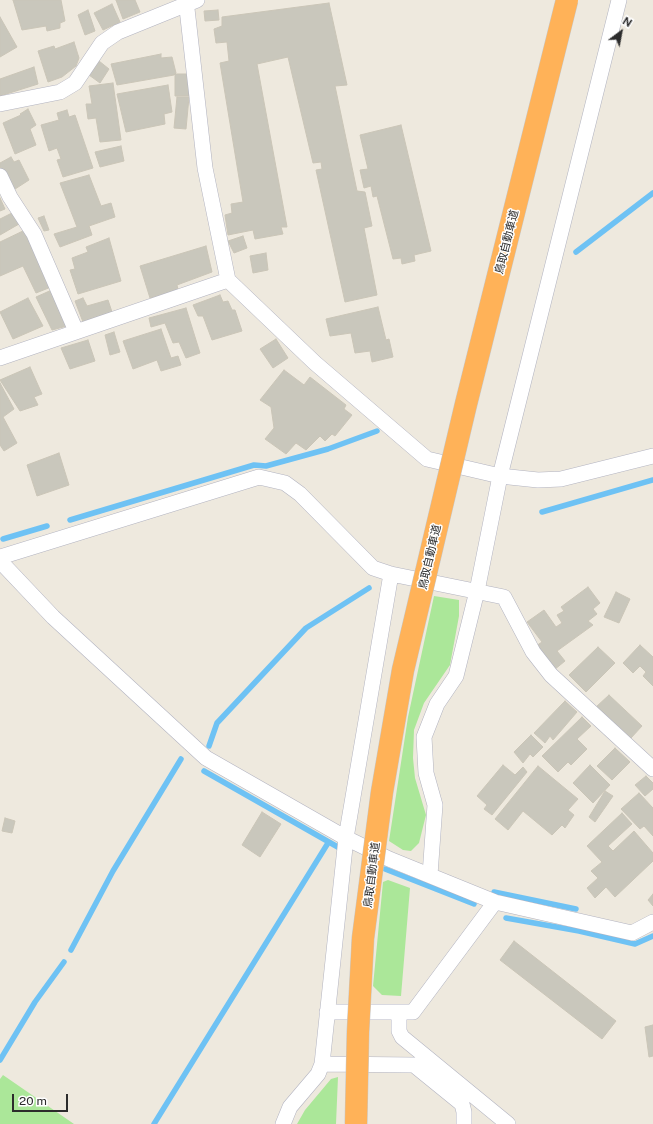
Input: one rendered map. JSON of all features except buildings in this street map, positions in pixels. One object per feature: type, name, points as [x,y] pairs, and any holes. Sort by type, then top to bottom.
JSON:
[{"type":"highway","name":"鳥取自動車道","points":[[346,1124],[352,937],[372,789],[393,668],[430,502],[457,402],[555,0]]},
{"type":"highway","name":"鳥取自動車道","points":[[356,1124],[358,1032],[363,938],[382,792],[403,670],[567,0]]},
{"type":"street","points":[[430,876],[435,805],[426,773],[424,737],[437,704],[456,676],[477,591],[500,476],[620,0]]},
{"type":"street","points":[[0,104],[60,92],[75,83],[102,43],[118,32],[190,1],[205,168],[228,280],[316,363],[427,459],[500,476],[538,480],[561,479],[653,456]]},
{"type":"street","points":[[0,176],[15,205],[34,234],[76,331]]},
{"type":"street","points":[[0,358],[228,280]]},
{"type":"street","points":[[0,557],[260,477],[286,483],[300,494],[373,568],[391,574],[504,597],[533,652],[551,674],[653,769]]},
{"type":"street","points":[[0,562],[53,617],[206,758],[346,838],[389,859],[495,902],[632,933],[653,922]]},
{"type":"street","points":[[283,1124],[290,1107],[318,1074],[322,1064],[326,1012],[346,838],[391,574]]},
{"type":"street","points":[[326,1012],[413,1012],[495,902]]},
{"type":"street","points":[[399,1012],[399,1031],[402,1038],[508,1124]]},
{"type":"street","points":[[322,1064],[414,1065],[462,1104],[464,1124]]},
{"type":"green space","points":[[434,596],[459,600],[459,616],[450,665],[424,703],[414,730],[413,758],[415,778],[426,815],[419,843],[411,851],[403,850],[389,841],[408,717]]},
{"type":"green space","points":[[388,880],[410,888],[401,996],[382,995],[373,986],[383,882]]},
{"type":"green space","points":[[3,1075],[74,1124],[0,1124],[0,1079]]},
{"type":"green space","points":[[338,1077],[336,1124],[297,1124],[305,1110],[331,1079]]},
{"type":"waterway","points":[[576,252],[653,193]]},
{"type":"waterway","points":[[70,520],[254,465],[266,466],[328,449],[377,431]]},
{"type":"waterway","points":[[542,512],[653,480]]},
{"type":"waterway","points":[[3,539],[47,526]]},
{"type":"waterway","points":[[209,746],[217,723],[306,628],[369,588]]},
{"type":"waterway","points":[[71,950],[113,871],[181,759]]},
{"type":"waterway","points":[[204,771],[343,850]]},
{"type":"waterway","points":[[154,1124],[328,843]]},
{"type":"waterway","points":[[385,869],[474,904]]},
{"type":"waterway","points":[[494,892],[576,909]]},
{"type":"waterway","points":[[506,918],[579,931],[635,944],[653,936]]},
{"type":"waterway","points":[[0,1060],[35,1002],[64,962]]}]
